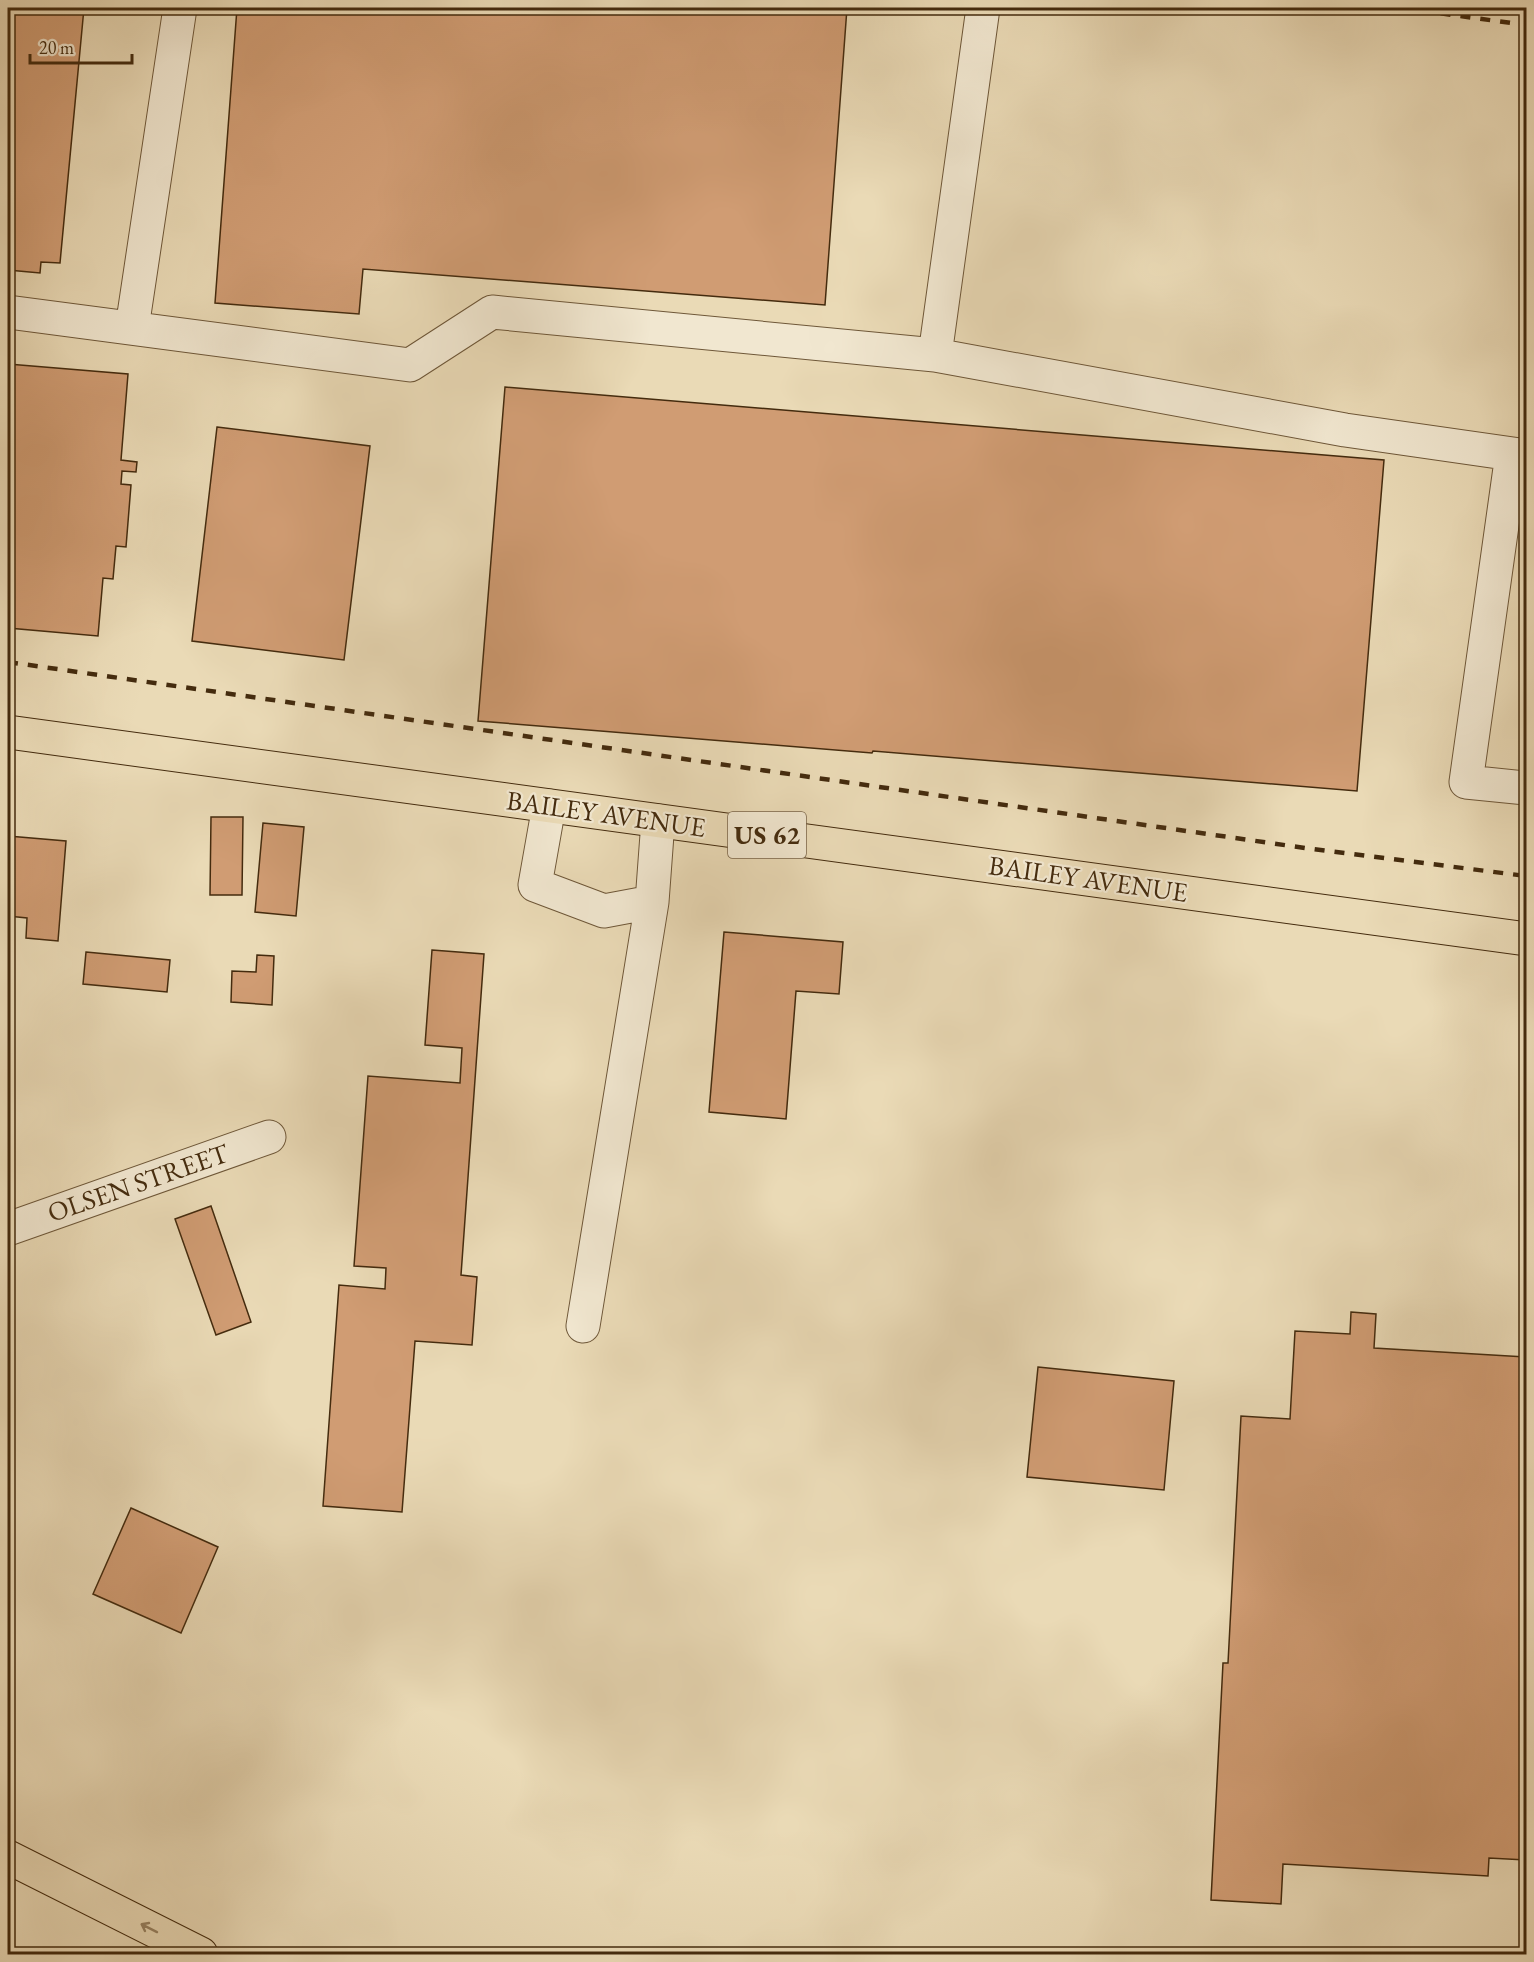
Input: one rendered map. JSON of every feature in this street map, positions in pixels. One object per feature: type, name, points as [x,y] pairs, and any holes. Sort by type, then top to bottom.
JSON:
[{"type":"main road","name":"BAILEY AVENUE","points":[[8,732],[1527,939]]},
{"type":"main road","points":[[8,1857],[201,1954]]},
{"type":"street","points":[[132,328],[180,8]]},
{"type":"street","points":[[935,355],[983,8]]},
{"type":"street","points":[[8,312],[410,365],[492,312],[935,355],[1345,430],[1519,455],[1466,782],[1527,788]]},
{"type":"street","points":[[549,806],[535,885],[604,911],[652,902]]},
{"type":"street","points":[[583,1326],[652,902],[658,820]]},
{"type":"street","name":"OLSEN STREET","points":[[8,1229],[269,1137]]},
{"type":"building","points":[[8,8],[84,8],[60,263],[41,262],[40,273],[8,270]]},
{"type":"building","points":[[237,8],[847,8],[825,305],[363,269],[359,314],[215,303]]},
{"type":"building","points":[[8,364],[128,374],[121,460],[137,462],[136,472],[122,471],[121,484],[131,485],[126,547],[116,546],[113,579],[103,578],[98,636],[8,628]]},
{"type":"building","points":[[505,387],[1384,460],[1357,791],[478,721]]},
{"type":"building","points":[[217,427],[370,446],[344,660],[192,641]]},
{"type":"building","points":[[211,817],[243,817],[242,895],[210,895]]},
{"type":"building","points":[[263,823],[304,827],[296,916],[255,912]]},
{"type":"building","points":[[8,836],[66,841],[58,941],[26,938],[27,918],[8,916]]},
{"type":"building","points":[[724,932],[843,942],[839,994],[796,991],[786,1119],[709,1112]]},
{"type":"building","points":[[432,950],[484,954],[461,1275],[477,1277],[472,1345],[415,1341],[402,1512],[323,1506],[339,1285],[385,1289],[386,1268],[354,1266],[368,1076],[460,1083],[462,1048],[425,1045]]},
{"type":"building","points":[[86,952],[170,960],[167,992],[83,984]]},
{"type":"building","points":[[257,955],[274,956],[272,1005],[231,1002],[232,971],[256,972]]},
{"type":"building","points":[[211,1206],[251,1322],[216,1335],[175,1219]]},
{"type":"building","points":[[1351,1312],[1376,1314],[1374,1348],[1526,1357],[1526,1860],[1489,1858],[1488,1876],[1283,1864],[1281,1904],[1211,1900],[1223,1663],[1228,1663],[1241,1416],[1290,1419],[1295,1331],[1350,1334]]},
{"type":"building","points":[[1038,1367],[1174,1381],[1164,1490],[1027,1477]]},
{"type":"building","points":[[131,1508],[218,1547],[181,1633],[93,1594]]},
{"type":"railway","points":[[1401,8],[1526,25]]},
{"type":"railway","points":[[8,662],[1312,849],[1526,876]]}]
